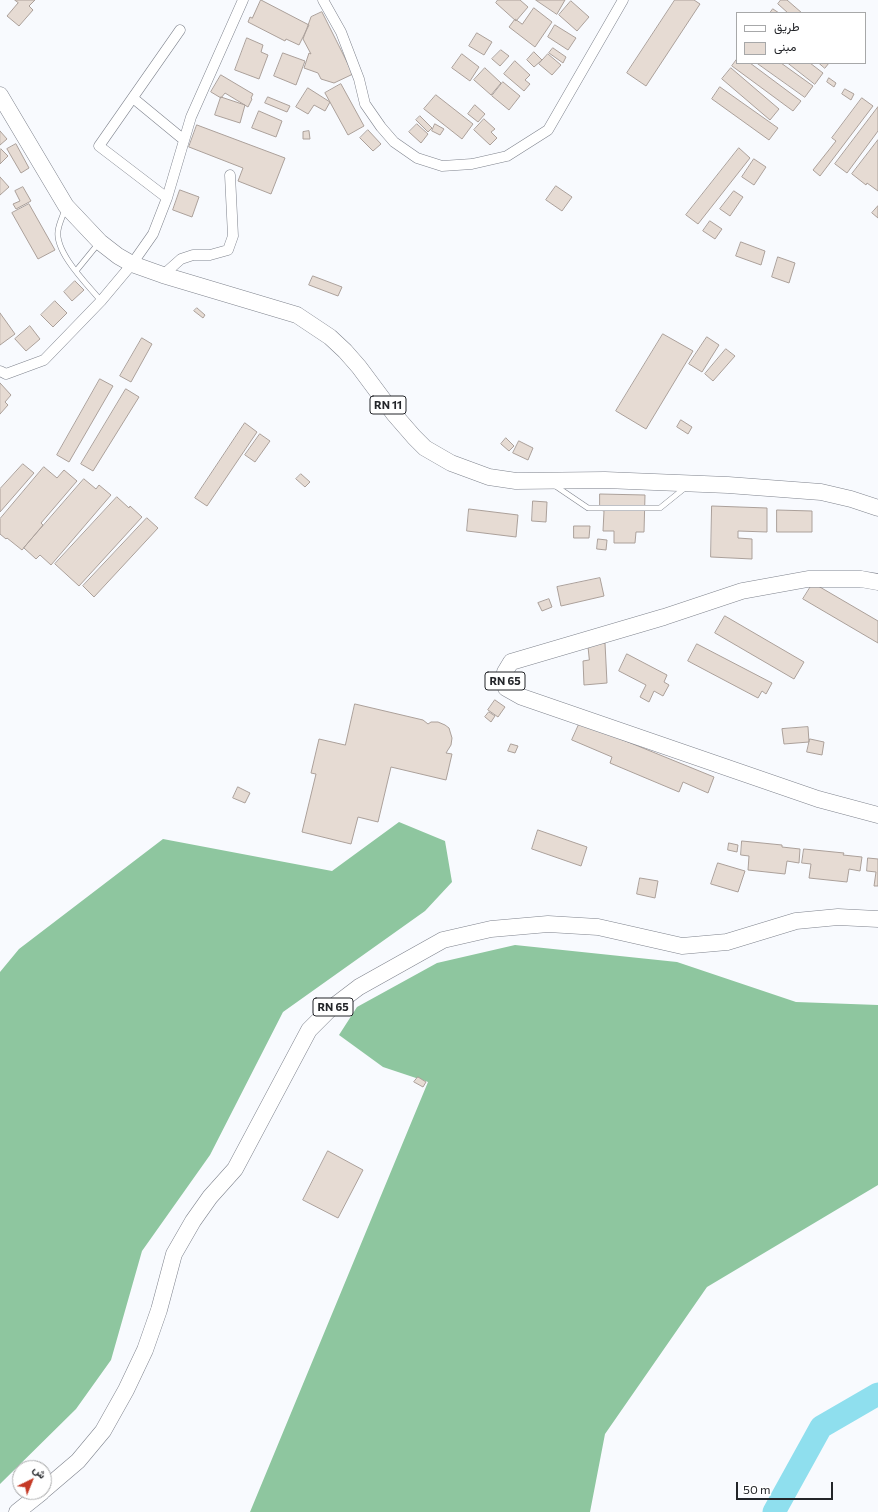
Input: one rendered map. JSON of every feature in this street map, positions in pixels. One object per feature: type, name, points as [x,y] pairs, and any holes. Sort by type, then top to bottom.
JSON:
[{"type":"main road","name":"RN 11","points":[[0,95],[66,206],[100,242],[118,256],[132,264],[163,275],[297,315],[330,337],[345,351],[359,367],[394,414],[425,448],[465,470],[489,477],[516,481],[605,480],[691,483],[821,492],[851,499],[878,508]]},
{"type":"main road","name":"RN 65","points":[[878,582],[861,579],[808,579],[742,591],[511,662],[505,672],[506,688],[522,697],[818,799],[878,815]]},
{"type":"main road","name":"RN 65","points":[[52,1483],[78,1461],[103,1431],[126,1390],[145,1350],[159,1310],[174,1254],[193,1221],[235,1169],[310,1030],[330,1009],[359,987],[443,940],[491,929],[548,924],[598,927],[682,946],[727,942],[796,921],[838,917],[878,919]]},
{"type":"main road","name":"RN 65","points":[[17,1512],[32,1500]]},
{"type":"street","points":[[0,371],[6,374],[44,360],[101,301],[132,264],[153,234],[167,198],[191,117],[242,0]]},
{"type":"street","points":[[323,0],[341,32],[359,79],[365,104],[381,127],[394,142],[417,158],[442,166],[472,164],[507,156],[548,130],[623,0]]},
{"type":"street","points":[[167,198],[99,146],[180,30]]},
{"type":"street","points":[[133,98],[184,140]]},
{"type":"street","points":[[163,275],[181,259],[193,255],[210,255],[228,250],[233,236],[230,175]]},
{"type":"lane","points":[[66,206],[58,232],[62,252],[101,301]]},
{"type":"lane","points":[[76,271],[100,242]]},
{"type":"lane","points":[[549,481],[588,508],[660,508],[691,483]]},
{"type":"green space","points":[[399,822],[445,841],[452,882],[425,911],[283,1012],[210,1155],[142,1251],[111,1360],[76,1409],[24,1460],[12,1460],[12,1472],[0,1484],[0,972],[19,949],[163,839],[332,871]]},
{"type":"green space","points":[[515,945],[677,962],[796,1002],[878,1005],[878,1185],[707,1287],[605,1434],[590,1512],[250,1512],[428,1082],[383,1067],[339,1035],[357,1007],[437,963]]},
{"type":"building","points":[[15,0],[35,0],[29,6],[33,10],[19,26],[7,16],[18,3]]},
{"type":"building","points":[[261,0],[309,25],[299,45],[286,39],[285,41],[248,22],[250,17],[252,18]]},
{"type":"building","points":[[498,0],[520,0],[528,7],[516,21],[496,3]]},
{"type":"building","points":[[536,0],[565,0],[557,14]]},
{"type":"building","points":[[675,0],[694,0],[700,4],[646,86],[627,73]]},
{"type":"building","points":[[781,0],[787,0],[801,12],[787,12],[778,4]]},
{"type":"building","points":[[571,1],[589,17],[577,31],[559,15]]},
{"type":"building","points":[[534,8],[552,22],[535,47],[509,27],[515,19],[522,24]]},
{"type":"building","points":[[773,9],[778,12],[771,12]]},
{"type":"building","points":[[322,12],[353,74],[334,83],[321,79],[318,73],[304,68],[309,53],[311,54],[303,39],[311,17]]},
{"type":"building","points":[[555,25],[576,38],[568,50],[548,37]]},
{"type":"building","points":[[477,33],[492,42],[484,55],[469,46]]},
{"type":"building","points":[[247,38],[263,45],[261,52],[268,55],[259,79],[235,70]]},
{"type":"building","points":[[553,48],[566,57],[563,63],[549,53]]},
{"type":"building","points":[[501,50],[509,56],[500,66],[492,59]]},
{"type":"building","points":[[534,52],[542,60],[534,67],[527,60]]},
{"type":"building","points":[[283,53],[305,61],[296,85],[274,76]]},
{"type":"building","points":[[462,54],[479,67],[470,81],[452,68]]},
{"type":"building","points":[[548,54],[561,65],[552,75],[539,64]]},
{"type":"building","points":[[736,60],[736,64],[751,64],[801,101],[793,111],[732,66]]},
{"type":"building","points":[[515,61],[530,75],[525,80],[530,84],[524,91],[504,74]]},
{"type":"building","points":[[758,64],[782,64],[813,86],[805,97]]},
{"type":"building","points":[[789,64],[811,64],[823,73],[815,84]]},
{"type":"building","points":[[820,64],[828,64],[825,68]]},
{"type":"building","points":[[485,68],[501,83],[491,95],[474,80]]},
{"type":"building","points":[[731,68],[779,109],[770,120],[722,79]]},
{"type":"building","points":[[221,75],[253,94],[248,107],[225,93],[221,98],[211,92]]},
{"type":"building","points":[[829,78],[836,83],[834,87],[827,82]]},
{"type":"building","points":[[503,82],[520,96],[509,110],[492,96]]},
{"type":"building","points":[[341,84],[364,126],[348,135],[325,93]]},
{"type":"building","points":[[720,87],[778,128],[769,140],[712,99]]},
{"type":"building","points":[[308,88],[330,102],[325,111],[314,105],[308,114],[296,107]]},
{"type":"building","points":[[845,89],[854,94],[851,100],[842,94]]},
{"type":"building","points":[[436,95],[473,124],[462,139],[424,109]]},
{"type":"building","points":[[221,97],[245,105],[240,123],[215,115]]},
{"type":"building","points":[[268,97],[290,106],[287,112],[265,103]]},
{"type":"building","points":[[862,98],[873,106],[820,176],[813,170],[836,141],[832,138]]},
{"type":"building","points":[[475,105],[485,114],[478,122],[468,114]]},
{"type":"building","points":[[878,107],[878,131],[847,173],[835,164]]},
{"type":"building","points":[[259,111],[282,121],[276,137],[252,128]]},
{"type":"building","points":[[420,116],[432,128],[428,132],[416,120]]},
{"type":"building","points":[[484,119],[495,129],[491,132],[497,138],[490,145],[474,130]]},
{"type":"building","points":[[417,124],[428,134],[421,143],[409,132]]},
{"type":"building","points":[[435,124],[444,129],[440,135],[432,131]]},
{"type":"building","points":[[197,125],[285,158],[271,194],[238,181],[243,168],[189,147]]},
{"type":"building","points":[[368,130],[381,144],[373,151],[360,138]]},
{"type":"building","points":[[0,131],[7,139],[0,145]]},
{"type":"building","points":[[309,131],[310,139],[303,139],[303,132]]},
{"type":"building","points":[[878,140],[878,191],[867,183],[866,185],[852,174]]},
{"type":"building","points":[[16,144],[29,168],[21,173],[7,149]]},
{"type":"building","points":[[739,148],[750,158],[698,224],[686,215]]},
{"type":"building","points":[[1,149],[8,156],[0,164],[0,150]]},
{"type":"building","points":[[754,159],[766,167],[754,185],[742,177]]},
{"type":"building","points":[[0,177],[9,187],[0,195]]},
{"type":"building","points":[[556,186],[572,197],[562,211],[546,200]]},
{"type":"building","points":[[23,187],[31,201],[16,209],[13,204],[20,201],[15,191]]},
{"type":"building","points":[[180,190],[199,197],[192,217],[173,210]]},
{"type":"building","points":[[734,191],[743,197],[730,216],[720,209]]},
{"type":"building","points":[[29,204],[55,250],[38,259],[12,213]]},
{"type":"building","points":[[878,206],[878,218],[872,213]]},
{"type":"building","points":[[710,221],[722,229],[715,239],[703,231]]},
{"type":"building","points":[[741,242],[765,251],[761,265],[736,256]]},
{"type":"building","points":[[778,257],[795,263],[789,283],[772,277]]},
{"type":"building","points":[[313,276],[342,287],[338,296],[309,285]]},
{"type":"building","points":[[75,281],[84,290],[72,301],[64,292]]},
{"type":"building","points":[[55,301],[67,313],[53,327],[41,315]]},
{"type":"building","points":[[197,308],[205,315],[203,318],[194,311]]},
{"type":"building","points":[[0,313],[15,334],[0,345]]},
{"type":"building","points":[[30,326],[40,339],[26,351],[15,339]]},
{"type":"building","points":[[663,334],[693,351],[646,429],[616,411]]},
{"type":"building","points":[[707,337],[719,345],[702,372],[689,364]]},
{"type":"building","points":[[142,338],[152,344],[131,382],[120,376]]},
{"type":"building","points":[[726,349],[735,356],[713,381],[705,374]]},
{"type":"building","points":[[100,379],[113,386],[69,462],[57,455]]},
{"type":"building","points":[[0,383],[11,395],[5,402],[8,405],[0,414]]},
{"type":"building","points":[[126,389],[139,397],[93,471],[81,464]]},
{"type":"building","points":[[681,420],[692,427],[688,434],[677,427]]},
{"type":"building","points":[[245,423],[257,432],[207,506],[195,498]]},
{"type":"building","points":[[260,434],[270,441],[255,462],[245,455]]},
{"type":"building","points":[[506,438],[514,446],[509,451],[501,444]]},
{"type":"building","points":[[519,441],[533,448],[528,460],[513,453]]},
{"type":"building","points":[[23,464],[34,473],[0,512],[0,489]]},
{"type":"building","points":[[44,467],[57,478],[64,470],[77,481],[41,523],[43,525],[22,550],[0,534],[0,519]]},
{"type":"building","points":[[301,474],[310,482],[305,487],[296,479]]},
{"type":"building","points":[[84,479],[96,489],[99,485],[111,495],[51,565],[40,555],[36,559],[24,548]]},
{"type":"building","points":[[600,494],[645,495],[644,532],[636,532],[635,543],[614,543],[614,531],[603,531],[604,511],[600,510]]},
{"type":"building","points":[[117,497],[142,517],[79,586],[55,564]]},
{"type":"building","points":[[533,501],[547,502],[546,522],[532,521]]},
{"type":"building","points":[[712,506],[767,508],[767,532],[738,531],[738,538],[752,539],[752,559],[711,557]]},
{"type":"building","points":[[469,509],[518,515],[516,537],[467,531]]},
{"type":"building","points":[[777,510],[812,511],[812,532],[777,532]]},
{"type":"building","points":[[147,518],[158,528],[94,597],[83,586]]},
{"type":"building","points":[[574,526],[590,526],[589,538],[574,538]]},
{"type":"building","points":[[598,539],[607,540],[606,550],[597,549]]},
{"type":"building","points":[[600,578],[604,596],[561,606],[557,587]]},
{"type":"building","points":[[813,583],[878,621],[878,643],[803,599]]},
{"type":"building","points":[[549,599],[552,607],[542,611],[538,603]]},
{"type":"building","points":[[725,616],[804,662],[794,679],[715,633]]},
{"type":"building","points":[[588,643],[605,643],[607,683],[584,685],[583,661],[589,660]]},
{"type":"building","points":[[697,644],[772,683],[766,694],[762,691],[758,698],[688,661]]},
{"type":"building","points":[[627,654],[667,675],[664,682],[669,685],[663,696],[654,691],[649,702],[640,697],[646,685],[619,671]]},
{"type":"building","points":[[495,700],[505,707],[498,717],[488,710]]},
{"type":"building","points":[[355,704],[423,720],[428,724],[431,722],[438,722],[445,725],[449,728],[452,738],[451,745],[446,753],[452,754],[446,780],[391,767],[378,822],[358,817],[351,844],[302,832],[316,774],[311,773],[319,739],[345,745]]},
{"type":"building","points":[[489,712],[495,716],[491,722],[485,717]]},
{"type":"building","points":[[581,720],[611,735],[714,777],[708,793],[683,782],[679,792],[610,763],[612,757],[572,740]]},
{"type":"building","points":[[808,727],[809,742],[784,744],[782,729]]},
{"type":"building","points":[[810,739],[824,742],[822,755],[807,752]]},
{"type":"building","points":[[511,744],[518,746],[515,753],[508,751]]},
{"type":"building","points":[[238,787],[250,793],[245,803],[233,798]]},
{"type":"building","points":[[538,830],[587,847],[581,866],[532,849]]},
{"type":"building","points":[[742,841],[782,845],[782,847],[800,849],[799,863],[787,861],[785,874],[748,870],[749,856],[741,855]]},
{"type":"building","points":[[729,843],[738,845],[737,852],[728,850]]},
{"type":"building","points":[[804,849],[844,853],[843,855],[862,857],[860,871],[849,869],[847,882],[809,878],[811,864],[802,863]]},
{"type":"building","points":[[868,858],[878,859],[878,886],[874,886],[876,872],[867,871]]},
{"type":"building","points":[[718,863],[745,871],[738,892],[711,884]]},
{"type":"building","points":[[640,878],[658,881],[655,898],[637,894]]},
{"type":"building","points":[[418,1077],[426,1082],[423,1087],[414,1082]]},
{"type":"building","points":[[328,1151],[363,1170],[338,1218],[303,1200]]},
{"type":"waterway","points":[[774,1512],[821,1427],[878,1394]]}]
